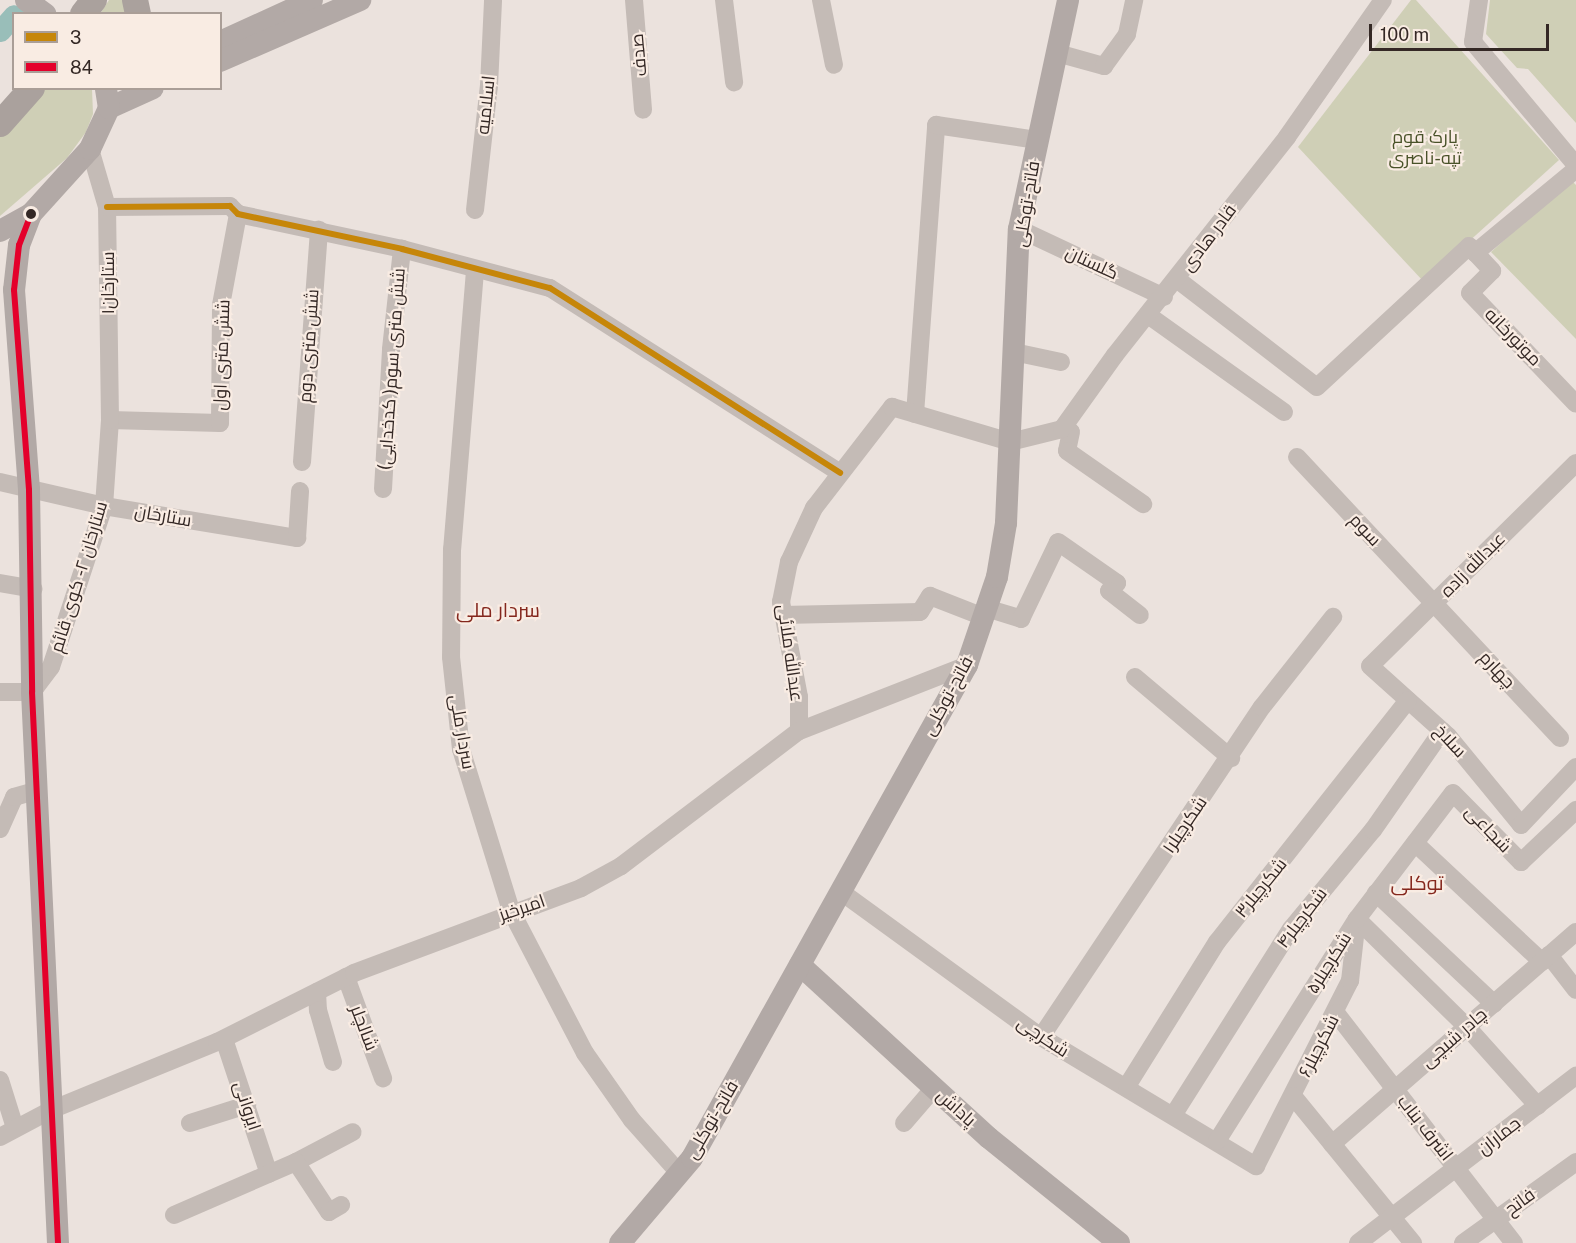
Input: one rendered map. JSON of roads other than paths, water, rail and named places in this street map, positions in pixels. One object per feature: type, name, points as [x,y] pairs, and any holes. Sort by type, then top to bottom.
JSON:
[{"type":"highway","points":[[0,102],[12,90]]},
{"type":"highway","points":[[0,124],[30,90]]},
{"type":"main road","points":[[26,0],[42,12]]},
{"type":"main road","points":[[222,41],[312,0]]},
{"type":"main road","points":[[222,61],[360,0]]},
{"type":"main road","name":"فاتح-توکلی","points":[[620,1243],[692,1158],[967,665],[997,577],[1006,523],[1019,229],[1068,0]]},
{"type":"main road","points":[[0,231],[31,214],[90,149],[108,98],[144,90]]},
{"type":"main road","points":[[31,214],[7,282],[29,490],[33,589],[33,692],[57,1243]]},
{"type":"main road","name":"پاداش","points":[[800,965],[989,1138],[1119,1243]]},
{"type":"street","name":"اسلامیه","points":[[475,210],[489,86],[493,0]]},
{"type":"street","name":"صدف","points":[[634,0],[643,110]]},
{"type":"street","points":[[723,0],[734,82]]},
{"type":"street","points":[[821,0],[834,65]]},
{"type":"street","points":[[1057,53],[1104,66],[1127,34],[1134,0]]},
{"type":"street","name":"قادر هادی","points":[[1062,429],[1287,137],[1383,0]]},
{"type":"street","points":[[1479,0],[1473,42],[1576,165]]},
{"type":"street","points":[[915,414],[936,125],[1038,140]]},
{"type":"street","name":"ستارخان۱","points":[[90,149],[107,207],[110,420]]},
{"type":"street","points":[[1178,280],[1317,387],[1469,246],[1475,253],[1576,170]]},
{"type":"street","points":[[107,207],[230,206],[238,214],[402,249],[475,271],[550,288],[840,473]]},
{"type":"street","name":"شش متری اول","points":[[110,420],[220,423],[221,305],[238,214]]},
{"type":"street","name":"گلستان","points":[[1019,229],[1164,297]]},
{"type":"street","name":"شش متری دوم","points":[[302,462],[319,230]]},
{"type":"street","name":"(کدخدایی )شش متری سوم","points":[[383,489],[391,350],[402,249]]},
{"type":"street","name":"موتورخانه","points":[[1475,253],[1492,271],[1470,293],[1576,404]]},
{"type":"street","name":"سردار ملی","points":[[475,271],[452,549],[451,657],[461,749],[511,912],[585,1053],[632,1120],[679,1173]]},
{"type":"street","points":[[1148,315],[1284,412]]},
{"type":"street","points":[[1014,352],[1061,362]]},
{"type":"street","name":"عبدالله ملائی","points":[[799,731],[799,697],[781,602],[789,562],[814,508],[892,407],[1010,442]]},
{"type":"street","name":"ستارخان ۲ - کوی قائم","points":[[33,692],[51,667],[105,506],[110,420]]},
{"type":"street","points":[[1010,442],[1062,429],[1071,432],[1067,451],[1143,504]]},
{"type":"street","name":"سوم","points":[[1297,457],[1434,603]]},
{"type":"street","name":"عبدالله زاده","points":[[1370,666],[1576,463]]},
{"type":"street","name":"ستارخان","points":[[0,482],[105,506],[297,538],[300,491]]},
{"type":"street","points":[[783,615],[920,612],[930,596],[985,613],[1021,619],[1058,542],[1117,583],[1109,591],[1140,615]]},
{"type":"street","points":[[0,583],[33,589]]},
{"type":"street","name":"چهارم","points":[[1434,603],[1560,738]]},
{"type":"street","name":"شکرچیلر۱","points":[[1041,1037],[1231,758],[1262,708],[1333,617]]},
{"type":"street","name":"امیرخیز","points":[[7,1132],[51,1110],[224,1039],[345,977],[511,912],[581,888],[621,866],[799,731],[967,665]]},
{"type":"street","name":"سلاخ","points":[[1370,666],[1442,731],[1521,825],[1576,766]]},
{"type":"street","points":[[1135,677],[1231,758]]},
{"type":"street","points":[[0,692],[33,692]]},
{"type":"street","name":"شکرچیلر۳","points":[[1127,1086],[1217,942],[1407,700]]},
{"type":"street","name":"شکرچیلر۴","points":[[1173,1114],[1291,929],[1372,830],[1442,731]]},
{"type":"street","points":[[0,829],[14,797],[38,790]]},
{"type":"street","name":"شجاعی","points":[[1453,793],[1521,862],[1576,810]]},
{"type":"street","name":"شکرچیلر۵","points":[[1217,1142],[1357,919],[1453,793]]},
{"type":"street","points":[[1415,843],[1546,958],[1576,990]]},
{"type":"street","name":"شکرچی","points":[[840,891],[1041,1037],[1082,1064],[1127,1086],[1256,1166]]},
{"type":"street","points":[[1376,893],[1494,1004]]},
{"type":"street","points":[[1357,919],[1467,1027],[1538,1106]]},
{"type":"street","name":"شکرچیلر۶","points":[[1256,1166],[1336,1013],[1350,981],[1357,919]]},
{"type":"street","name":"چادر شبچی","points":[[1332,1144],[1576,932]]},
{"type":"street","name":"شالچلر","points":[[345,977],[383,1078]]},
{"type":"street","points":[[317,992],[318,1010],[333,1062]]},
{"type":"street","name":"اشرف بناب","points":[[1336,1013],[1514,1243]]},
{"type":"street","name":"ایروانی","points":[[224,1039],[269,1174]]},
{"type":"street","name":"جماران","points":[[1358,1243],[1393,1219],[1576,1076]]},
{"type":"street","points":[[0,1080],[7,1132]]},
{"type":"street","points":[[904,1123],[934,1088]]},
{"type":"street","points":[[1293,1096],[1413,1243]]},
{"type":"street","points":[[190,1123],[247,1105]]},
{"type":"street","points":[[174,1215],[296,1162],[353,1132]]},
{"type":"street","points":[[296,1162],[329,1212],[341,1205]]},
{"type":"street","name":"فاتح","points":[[1463,1243],[1576,1162]]},
{"type":"waterway","points":[[0,31],[12,17]]},
{"type":"district","name":"سردار ملی","points":[[498,610]]},
{"type":"district","name":"توکلی","points":[[1417,883]]},
{"type":"park label","name":"پارک قوم تپه-ناصری","points":[[1425,148]]}]
